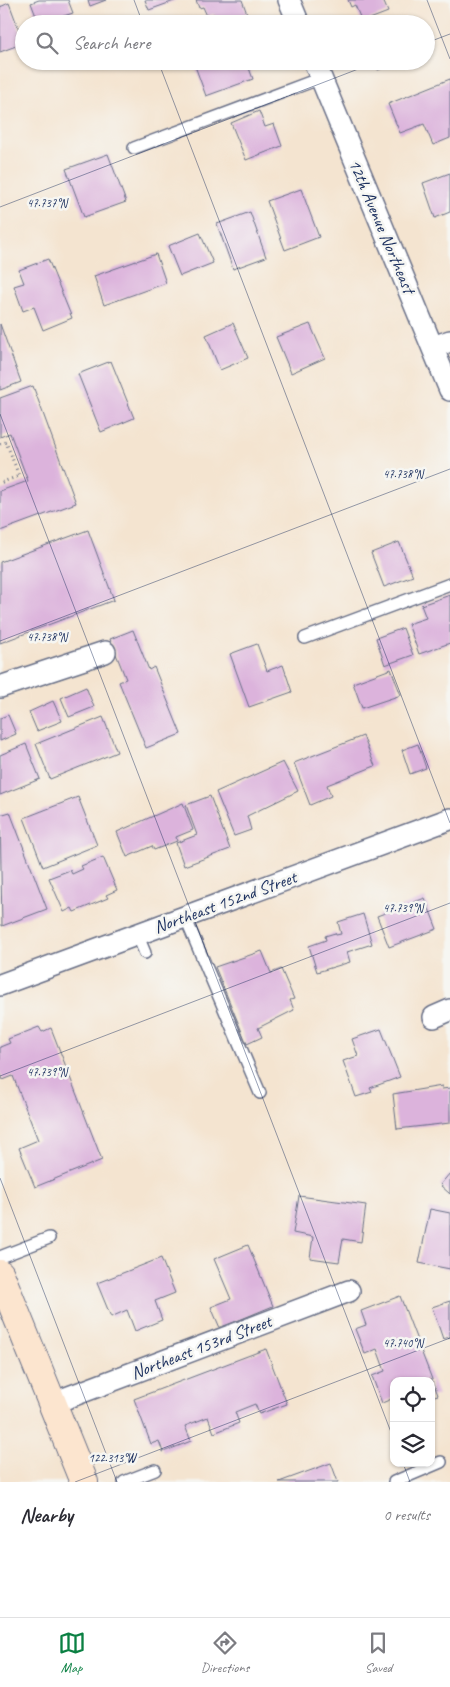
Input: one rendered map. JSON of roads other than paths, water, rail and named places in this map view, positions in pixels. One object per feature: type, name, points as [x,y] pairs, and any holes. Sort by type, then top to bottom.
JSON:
[{"type":"main road","points":[[0,1274],[84,1482]]},
{"type":"street","points":[[289,0],[295,15]]},
{"type":"street","name":"12th Avenue Northeast","points":[[317,70],[442,344],[450,390]]},
{"type":"street","points":[[0,688],[105,652]]},
{"type":"street","name":"Northeast 152nd Street","points":[[0,985],[141,944],[185,917],[450,820]]},
{"type":"street","name":"Northeast 153rd Street","points":[[53,1403],[349,1291]]},
{"type":"lane","points":[[134,148],[317,70]]},
{"type":"lane","points":[[305,638],[450,584]]},
{"type":"lane","points":[[185,917],[260,1093]]},
{"type":"lane","points":[[0,1257],[49,1238]]},
{"type":"lane","points":[[394,1482],[441,1462]]},
{"type":"lane","points":[[124,1482],[155,1470]]}]
